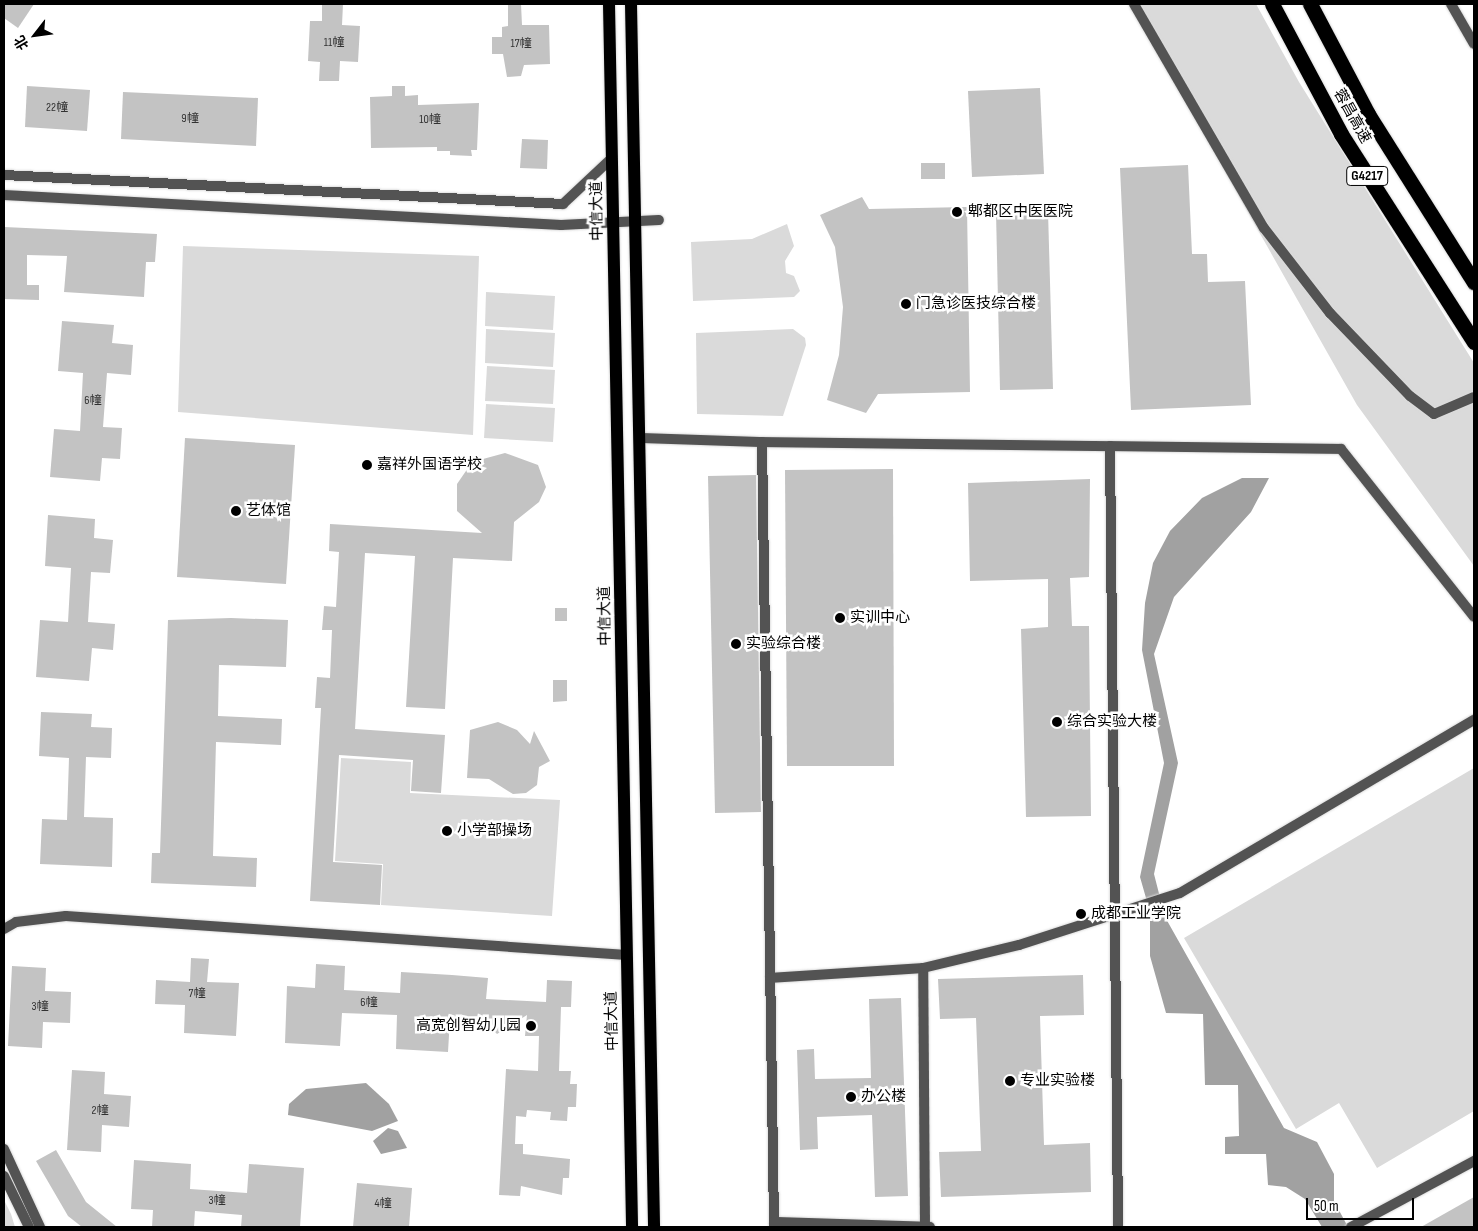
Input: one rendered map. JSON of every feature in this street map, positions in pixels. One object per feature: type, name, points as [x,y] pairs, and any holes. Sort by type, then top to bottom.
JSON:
[{"type":"highway","name":"蓉昌高速","points":[[1272,4],[1341,134],[1474,342]]},
{"type":"highway","name":"蓉昌高速","points":[[1310,4],[1368,114],[1474,282]]},
{"type":"main road","name":"中信大道","points":[[609,4],[632,1227]]},
{"type":"main road","points":[[631,4],[654,1227]]},
{"type":"street","points":[[1134,4],[1264,228],[1330,313],[1410,396],[1434,414],[1474,397]]},
{"type":"street","points":[[1451,4],[1474,44]]},
{"type":"street","points":[[4,175],[563,204],[612,158]]},
{"type":"street","points":[[4,195],[561,225],[659,220]]},
{"type":"street","points":[[640,438],[762,442],[1340,449],[1474,617]]},
{"type":"street","points":[[762,442],[774,1225],[930,1227]]},
{"type":"street","points":[[1110,446],[1118,1227]]},
{"type":"street","points":[[770,978],[923,968],[1019,945],[1115,911],[1180,893],[1474,720]]},
{"type":"street","points":[[4,929],[16,922],[66,916],[627,955]]},
{"type":"street","points":[[923,968],[924,1227]]},
{"type":"street","points":[[4,1149],[40,1227]]},
{"type":"street","points":[[1354,1226],[1474,1161]]},
{"type":"street","points":[[4,1176],[29,1227]]},
{"type":"shaded area","points":[[1130,4],[1256,4],[1299,82],[1474,363],[1474,566],[1357,405]]},
{"type":"shaded area","points":[[787,224],[794,246],[785,261],[786,273],[794,276],[800,291],[794,297],[693,301],[691,242],[752,239]]},
{"type":"shaded area","points":[[183,246],[479,256],[473,435],[178,412]]},
{"type":"shaded area","points":[[486,292],[555,296],[553,330],[485,326]]},
{"type":"shaded area","points":[[486,329],[555,333],[553,367],[485,363]]},
{"type":"shaded area","points":[[793,329],[805,338],[806,345],[783,416],[697,414],[696,333]]},
{"type":"shaded area","points":[[487,366],[555,370],[553,404],[485,401]]},
{"type":"shaded area","points":[[486,404],[555,408],[553,442],[484,438]]},
{"type":"shaded area","points":[[1242,478],[1269,478],[1251,512],[1174,597],[1154,654],[1178,763],[1154,874],[1165,917],[1284,1128],[1317,1142],[1334,1174],[1334,1201],[1348,1227],[1322,1227],[1305,1199],[1286,1187],[1268,1185],[1266,1154],[1225,1154],[1225,1137],[1239,1136],[1238,1085],[1205,1085],[1203,1014],[1166,1013],[1150,956],[1150,912],[1140,877],[1164,763],[1142,650],[1145,603],[1153,563],[1170,531],[1202,498]]},
{"type":"shaded area","name":"小学部操场","points":[[341,758],[411,762],[410,793],[560,800],[552,916],[381,905],[383,864],[335,861]]},
{"type":"shaded area","points":[[1474,768],[1474,1111],[1377,1168],[1339,1103],[1296,1129],[1184,938]]},
{"type":"shaded area","points":[[366,1083],[389,1104],[398,1121],[372,1131],[288,1115],[289,1104],[306,1089]]},
{"type":"shaded area","points":[[388,1128],[398,1131],[407,1148],[381,1154],[373,1141]]},
{"type":"shaded area","points":[[4,1200],[11,1214],[15,1227],[4,1227]]},
{"type":"building","points":[[4,4],[34,4],[18,28],[4,18]]},
{"type":"building","points":[[322,4],[343,4],[342,25],[360,26],[358,62],[340,61],[339,81],[319,81],[320,62],[308,61],[310,21],[322,21]]},
{"type":"building","points":[[508,4],[521,4],[522,25],[549,25],[550,64],[524,65],[521,76],[507,77],[503,54],[492,54],[492,37],[502,37],[502,27],[508,26]]},
{"type":"building","points":[[27,86],[90,90],[87,131],[25,127]]},
{"type":"building","points":[[392,86],[405,86],[405,96],[418,95],[418,105],[479,103],[477,150],[471,150],[472,156],[450,155],[450,151],[437,151],[437,147],[371,148],[370,97],[392,96]]},
{"type":"building","points":[[1040,88],[1044,174],[972,177],[968,91]]},
{"type":"building","points":[[123,92],[258,98],[256,146],[121,139]]},
{"type":"building","points":[[522,139],[548,140],[547,169],[520,168]]},
{"type":"building","points":[[921,163],[945,163],[945,179],[921,179]]},
{"type":"building","points":[[1188,165],[1192,254],[1207,254],[1208,282],[1245,281],[1251,405],[1131,410],[1120,168]]},
{"type":"building","name":"门急诊医技综合楼","points":[[862,197],[869,209],[967,207],[970,392],[878,394],[866,413],[827,400],[839,355],[843,307],[835,247],[820,215]]},
{"type":"building","points":[[1048,211],[1053,389],[1000,390],[996,212]]},
{"type":"building","points":[[4,227],[157,234],[155,262],[146,262],[144,297],[64,292],[67,256],[27,255],[27,285],[39,285],[39,300],[4,299]]},
{"type":"building","points":[[62,321],[114,325],[112,343],[133,345],[131,375],[107,373],[103,427],[122,428],[120,459],[102,458],[100,481],[50,477],[54,429],[80,431],[83,373],[58,371]]},
{"type":"building","name":"艺体馆","points":[[185,438],[295,445],[286,584],[177,577]]},
{"type":"building","points":[[505,453],[538,465],[546,487],[539,502],[514,522],[512,561],[453,558],[445,709],[406,707],[415,556],[365,553],[355,729],[445,735],[441,793],[411,791],[413,760],[339,755],[333,862],[382,865],[380,905],[310,901],[321,708],[315,708],[317,677],[330,678],[332,630],[322,630],[324,606],[336,607],[339,552],[329,551],[330,524],[482,533],[457,511],[457,484],[468,468],[483,459]]},
{"type":"building","name":"实训中心","points":[[893,469],[894,766],[787,766],[785,470]]},
{"type":"building","name":"实验综合楼","points":[[756,475],[761,812],[715,813],[708,476]]},
{"type":"building","name":"综合实验大楼","points":[[1090,479],[1089,577],[1070,578],[1072,626],[1089,626],[1091,816],[1026,817],[1021,629],[1048,627],[1048,579],[970,581],[968,483]]},
{"type":"building","points":[[48,515],[95,519],[94,538],[113,540],[110,573],[91,572],[88,622],[115,624],[113,650],[92,648],[89,681],[36,677],[40,620],[68,622],[71,568],[45,566]]},
{"type":"building","points":[[555,608],[567,608],[567,621],[555,621]]},
{"type":"building","points":[[231,618],[288,620],[286,667],[219,665],[218,716],[282,719],[281,745],[216,742],[213,856],[257,858],[256,887],[151,883],[152,853],[160,853],[168,620]]},
{"type":"building","points":[[553,680],[567,680],[567,701],[553,702]]},
{"type":"building","points":[[41,712],[92,714],[91,727],[112,728],[111,758],[86,757],[84,817],[113,818],[112,867],[40,864],[42,819],[67,820],[69,758],[39,756]]},
{"type":"building","points":[[498,722],[517,730],[530,744],[534,731],[550,761],[539,767],[537,785],[526,793],[513,794],[489,779],[467,778],[470,730]]},
{"type":"building","points":[[191,958],[209,959],[207,982],[239,983],[236,1036],[184,1033],[185,1005],[155,1004],[156,980],[190,982]]},
{"type":"building","points":[[316,964],[345,966],[344,990],[400,993],[401,972],[452,975],[488,978],[486,999],[546,1002],[547,980],[572,981],[571,1007],[561,1007],[559,1071],[571,1071],[570,1084],[577,1084],[576,1107],[568,1107],[567,1121],[550,1120],[551,1112],[527,1110],[526,1117],[516,1116],[515,1144],[523,1144],[523,1154],[570,1159],[569,1178],[563,1178],[562,1195],[521,1186],[520,1196],[499,1195],[506,1069],[538,1071],[539,1036],[525,1036],[527,1015],[497,1034],[484,1020],[450,1018],[448,1052],[396,1049],[397,1015],[342,1013],[340,1046],[285,1043],[287,986],[315,988]]},
{"type":"building","points":[[12,966],[46,968],[45,991],[71,992],[70,1023],[43,1022],[42,1048],[8,1046]]},
{"type":"building","name":"专业实验楼","points":[[1083,975],[1084,1015],[1040,1016],[1044,1145],[1090,1143],[1091,1192],[941,1197],[939,1152],[981,1151],[976,1018],[940,1019],[938,979]]},
{"type":"building","name":"办公楼","points":[[901,998],[908,1196],[875,1197],[872,1115],[817,1117],[818,1149],[800,1150],[797,1050],[814,1049],[815,1079],[871,1078],[869,999]]},
{"type":"building","points":[[72,1070],[105,1072],[104,1094],[131,1096],[129,1127],[102,1125],[101,1152],[67,1150]]},
{"type":"building","points":[[56,1150],[86,1202],[117,1227],[82,1227],[68,1216],[36,1161]]},
{"type":"building","points":[[134,1160],[191,1164],[190,1189],[247,1193],[249,1164],[304,1168],[300,1227],[241,1227],[242,1215],[195,1211],[194,1227],[152,1227],[153,1210],[131,1209]]},
{"type":"building","points":[[357,1183],[412,1188],[409,1227],[353,1227]]},
{"type":"building","points":[[1474,1197],[1474,1227],[1421,1227]]},
{"type":"place","name":"郫都区中医医院","points":[[957,212]]},
{"type":"place","name":"门急诊医技综合楼","points":[[906,304]]},
{"type":"place","name":"嘉祥外国语学校","points":[[367,465]]},
{"type":"place","name":"艺体馆","points":[[236,511]]},
{"type":"place","name":"实训中心","points":[[840,618]]},
{"type":"place","name":"实验综合楼","points":[[736,644]]},
{"type":"place","name":"综合实验大楼","points":[[1057,722]]},
{"type":"place","name":"小学部操场","points":[[447,831]]},
{"type":"place","name":"成都工业学院","points":[[1081,914]]},
{"type":"place","name":"高宽创智幼儿园","points":[[531,1026]]},
{"type":"place","name":"专业实验楼","points":[[1010,1081]]},
{"type":"place","name":"办公楼","points":[[851,1097]]}]
